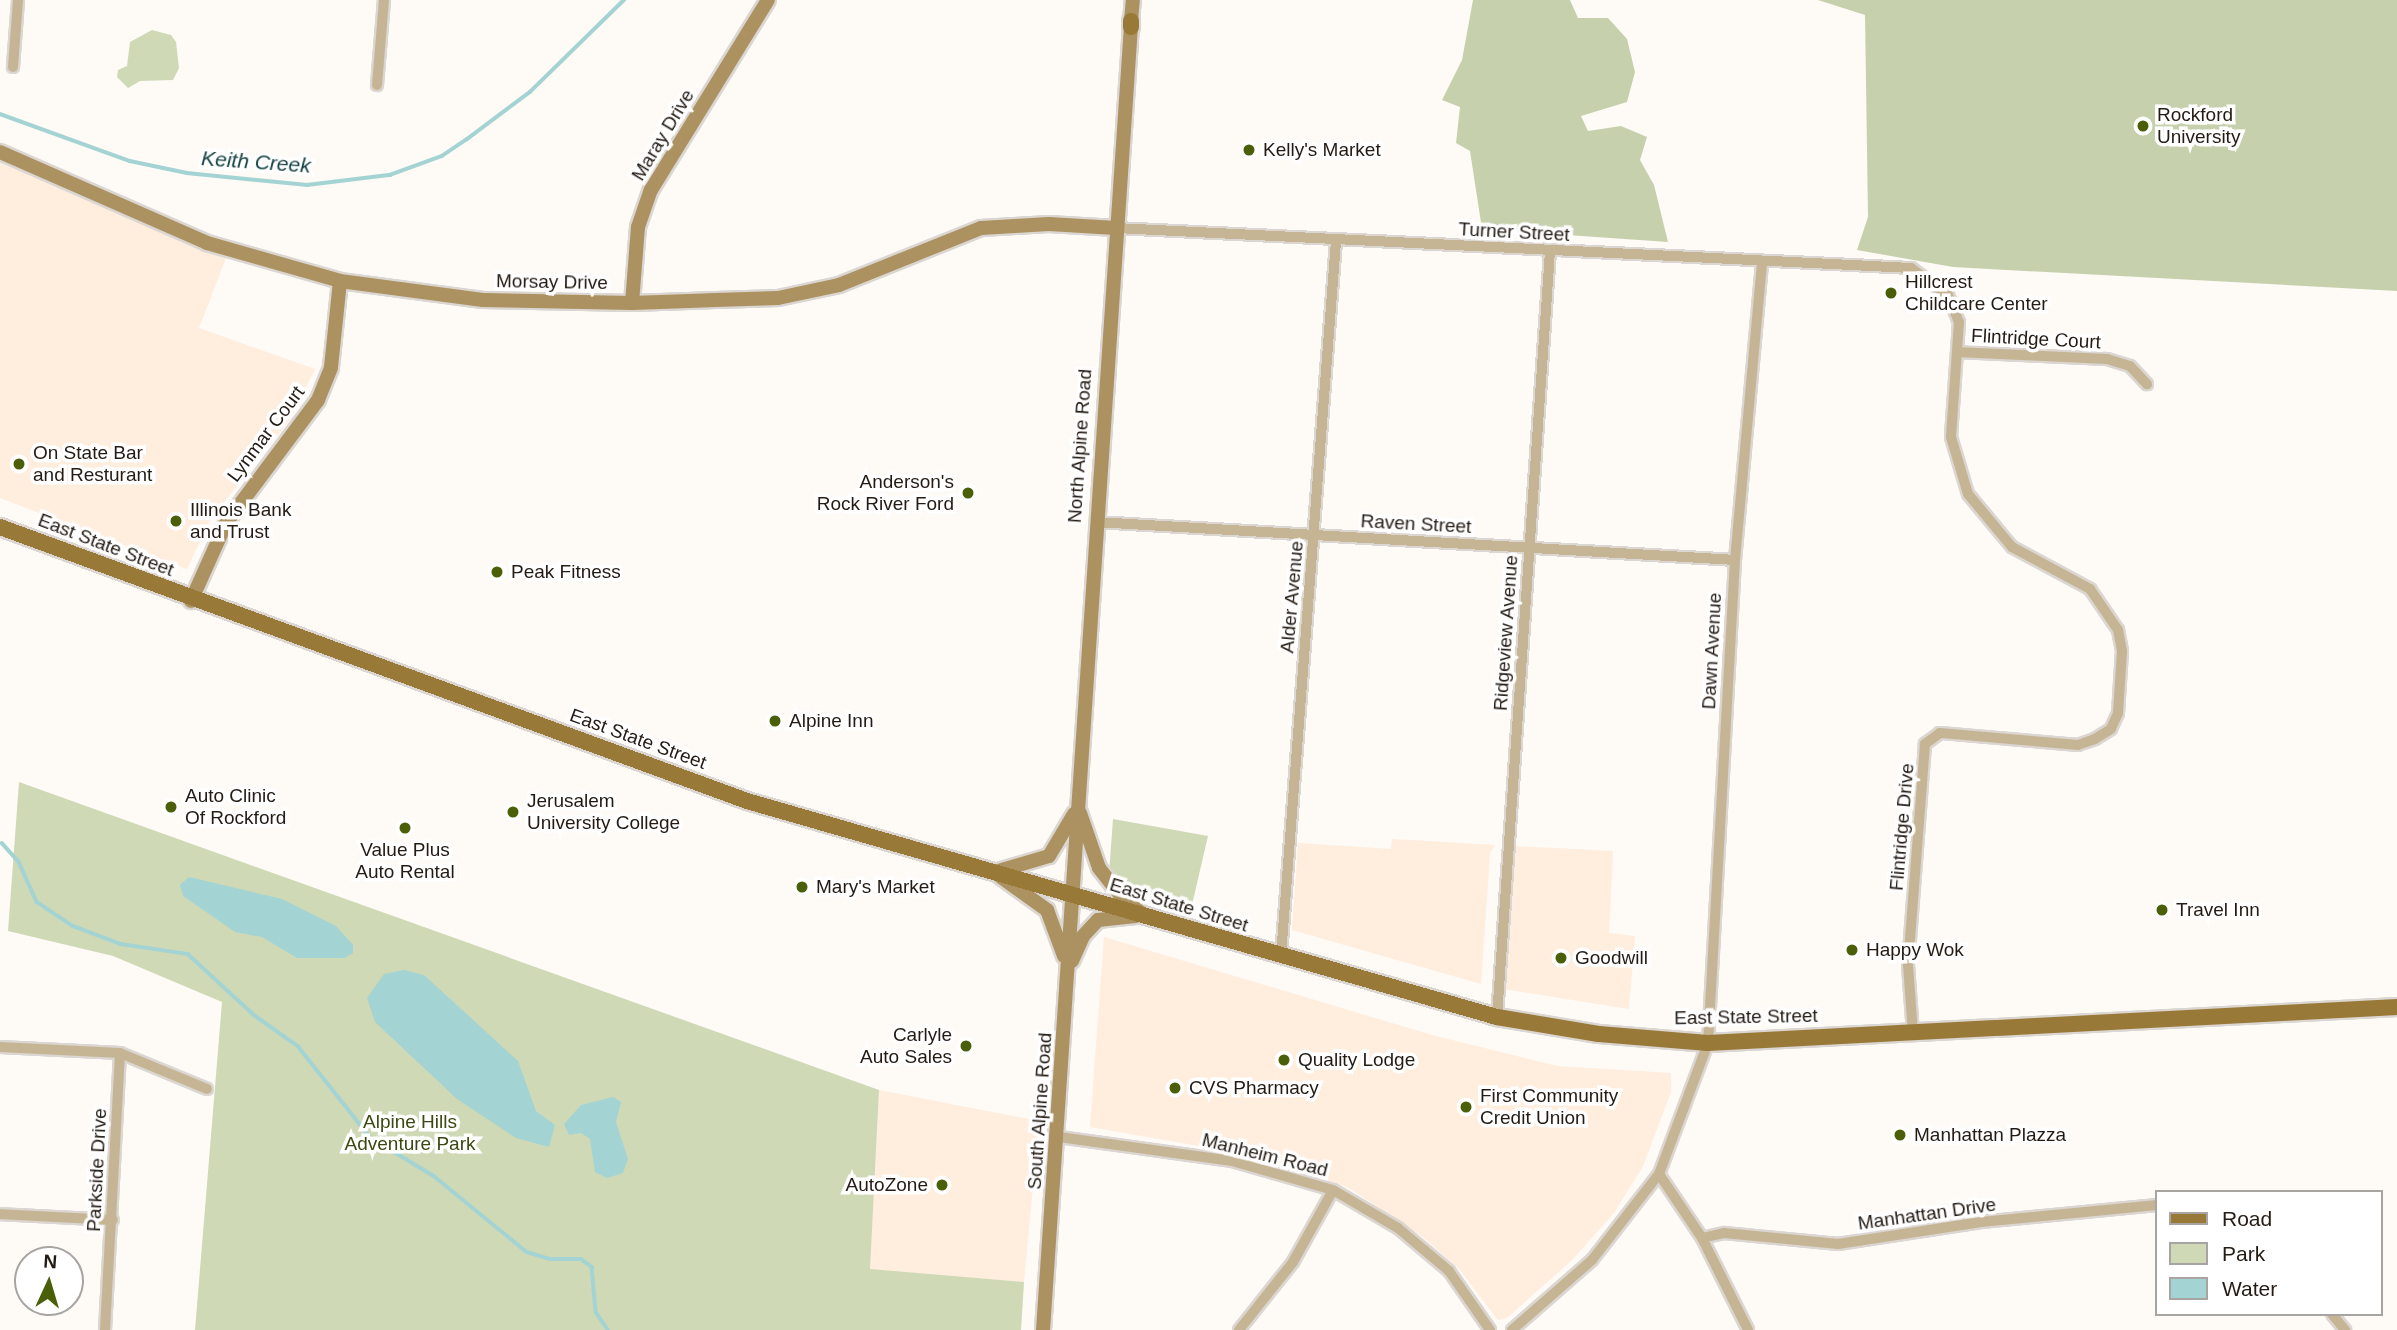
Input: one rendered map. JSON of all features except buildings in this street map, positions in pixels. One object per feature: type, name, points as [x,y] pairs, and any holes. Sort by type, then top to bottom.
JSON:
[{"type":"main road","name":"East State Street","points":[[0,527],[191,600],[747,801],[1497,1017],[1599,1034],[1707,1043],[2397,1007]]},
{"type":"street","points":[[12,67],[18,0]]},
{"type":"street","points":[[377,85],[384,0]]},
{"type":"street","name":"Maray Drive","points":[[632,303],[638,227],[651,190],[768,0]]},
{"type":"street","name":"North Alpine Road","points":[[1072,895],[1133,0]]},
{"type":"street","name":"Morsay Drive","points":[[0,152],[207,243],[340,281],[482,300],[632,303],[778,298],[839,285],[981,228],[1049,224],[1116,228]]},
{"type":"street","name":"Turner Street","points":[[1116,228],[1911,268]]},
{"type":"street","name":"Alder Avenue","points":[[1281,956],[1336,241]]},
{"type":"street","name":"Ridgeview Avenue","points":[[1497,1017],[1550,251]]},
{"type":"street","name":"Dawn Avenue","points":[[1511,1330],[1592,1260],[1659,1174],[1707,1043],[1735,559],[1762,261]]},
{"type":"street","name":"Flintridge Drive","points":[[1911,268],[1948,295],[1959,322],[1951,437],[1968,494],[2012,547],[2090,589],[2104,605],[2118,630],[2122,652],[2118,713],[2111,729],[2078,745],[1940,733],[1926,744],[1908,965],[1913,1033]]},
{"type":"street","name":"Lynmar Court","points":[[191,600],[226,523],[318,400],[331,367],[340,281]]},
{"type":"street","name":"Flintridge Court","points":[[1957,352],[2107,359],[2130,366],[2147,384]]},
{"type":"street","name":"Raven Street","points":[[1096,522],[1735,559]]},
{"type":"street","points":[[994,872],[1049,856],[1077,806]]},
{"type":"street","points":[[1077,806],[1099,867],[1125,901],[1147,917]]},
{"type":"street","points":[[994,872],[1046,911],[1057,930],[1068,972]]},
{"type":"street","name":"South Alpine Road","points":[[1043,1330],[1059,1137],[1072,895]]},
{"type":"street","points":[[1068,972],[1083,936],[1098,920],[1147,917]]},
{"type":"street","points":[[0,1046],[120,1052],[207,1089]]},
{"type":"street","name":"Parkside Drive","points":[[104,1330],[113,1220],[120,1052]]},
{"type":"street","name":"Manheim Road","points":[[1059,1137],[1232,1161],[1333,1190],[1398,1228],[1449,1271],[1490,1330]]},
{"type":"street","points":[[1659,1174],[1702,1238],[1748,1330]]},
{"type":"street","points":[[1239,1330],[1293,1262],[1333,1190]]},
{"type":"street","name":"Manhattan Drive","points":[[1702,1238],[1724,1233],[1838,1244],[1981,1222],[2156,1205]]},
{"type":"street","points":[[0,1226],[4,1214],[113,1220]]},
{"type":"street","points":[[2334,1316],[2345,1330]]},
{"type":"shaded area","points":[[0,163],[226,258],[199,328],[315,369],[289,421],[210,520],[187,569],[0,498]]},
{"type":"shaded area","points":[[1392,839],[1495,845],[1490,853],[1481,984],[1292,930],[1298,843],[1391,849]]},
{"type":"shaded area","points":[[1513,846],[1613,851],[1609,933],[1635,936],[1629,1009],[1503,989]]},
{"type":"shaded area","points":[[1104,937],[1432,1035],[1557,1066],[1671,1073],[1671,1092],[1643,1166],[1614,1213],[1572,1260],[1507,1318],[1498,1320],[1459,1269],[1423,1237],[1349,1188],[1290,1167],[1211,1148],[1090,1127]]},
{"type":"shaded area","points":[[879,1090],[1039,1121],[1024,1282],[869,1270]]},
{"type":"green space","points":[[1473,0],[1570,0],[1578,18],[1608,18],[1627,39],[1635,72],[1627,102],[1581,116],[1588,131],[1621,126],[1647,137],[1640,160],[1654,185],[1668,242],[1482,229],[1470,151],[1456,143],[1460,107],[1442,100],[1462,60]]},
{"type":"green space","name":"Rockford University","points":[[1818,0],[2397,0],[2397,291],[1953,267],[1857,250],[1868,217],[1865,15]]},
{"type":"green space","points":[[152,30],[171,35],[176,42],[179,68],[173,80],[140,81],[128,88],[117,77],[118,70],[127,66],[130,42]]},
{"type":"green space","name":"Alpine Hills Adventure Park","points":[[19,782],[879,1090],[870,1269],[1024,1282],[1021,1330],[195,1330],[222,1002],[113,956],[8,931]]},
{"type":"green space","points":[[1113,819],[1208,836],[1191,909],[1128,888],[1109,874]]},
{"type":"water","points":[[189,877],[282,899],[336,926],[353,945],[353,953],[344,958],[297,958],[262,937],[235,932],[183,896],[180,885]]},
{"type":"water","points":[[404,970],[424,975],[518,1061],[536,1111],[555,1125],[549,1147],[516,1138],[457,1099],[375,1022],[367,998],[384,974]]},
{"type":"water","points":[[613,1097],[621,1102],[616,1122],[628,1159],[623,1173],[607,1178],[595,1172],[590,1139],[581,1133],[569,1135],[564,1124],[581,1105]]},
{"type":"waterway","name":"Keith Creek","points":[[0,114],[130,161],[187,173],[307,185],[390,175],[442,156],[466,140],[530,92],[624,0]]},
{"type":"waterway","points":[[2,843],[19,862],[37,902],[73,926],[121,944],[188,954],[254,1015],[298,1046],[371,1138],[434,1176],[527,1252],[550,1259],[581,1259],[592,1267],[596,1312],[608,1330]]},
{"type":"place","name":"Rockford University","points":[[2143,126]]},
{"type":"place","name":"Kelly's Market","points":[[1249,150]]},
{"type":"place","name":"Hillcrest Childcare Center","points":[[1891,293]]},
{"type":"place","name":"On State Bar and Resturant","points":[[19,464]]},
{"type":"place","name":"Anderson's Rock River Ford","points":[[968,493]]},
{"type":"place","name":"Illinois Bank and Trust","points":[[176,521]]},
{"type":"place","name":"Peak Fitness","points":[[497,572]]},
{"type":"place","name":"Alpine Inn","points":[[775,721]]},
{"type":"place","name":"Auto Clinic Of Rockford","points":[[171,807]]},
{"type":"place","name":"Jerusalem University College","points":[[513,812]]},
{"type":"place","name":"Value Plus Auto Rental","points":[[405,828]]},
{"type":"place","name":"Mary's Market","points":[[802,887]]},
{"type":"place","name":"Travel Inn","points":[[2162,910]]},
{"type":"place","name":"Happy Wok","points":[[1852,950]]},
{"type":"place","name":"Goodwill","points":[[1561,958]]},
{"type":"place","name":"Carlyle Auto Sales","points":[[966,1046]]},
{"type":"place","name":"Quality Lodge","points":[[1284,1060]]},
{"type":"place","name":"CVS Pharmacy","points":[[1175,1088]]},
{"type":"place","name":"First Community Credit Union","points":[[1466,1107]]},
{"type":"place","name":"Manhattan Plazza","points":[[1900,1135]]},
{"type":"place","name":"AutoZone","points":[[942,1185]]}]
